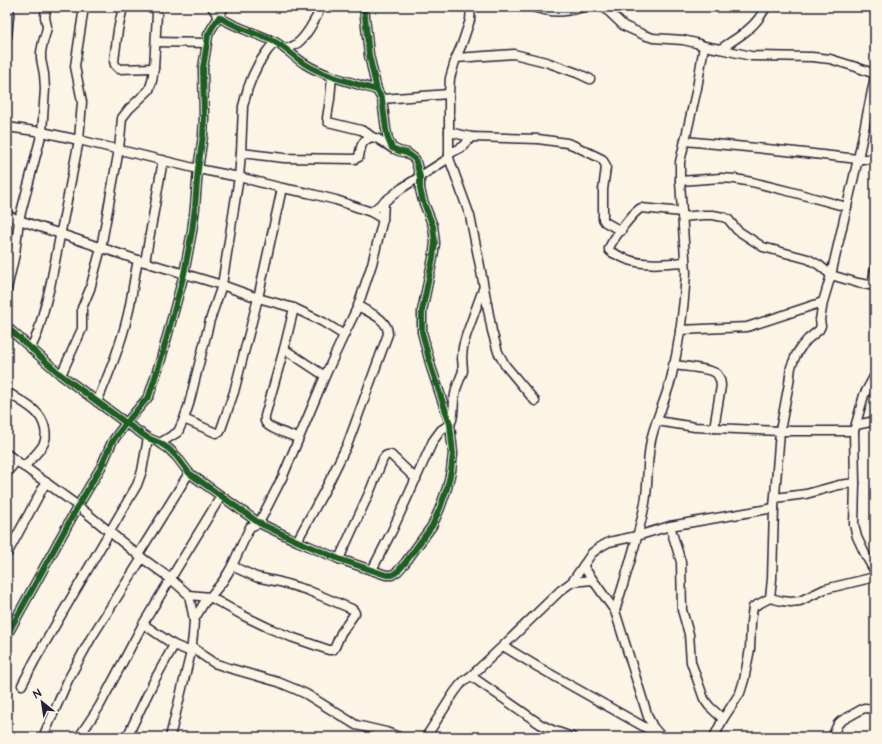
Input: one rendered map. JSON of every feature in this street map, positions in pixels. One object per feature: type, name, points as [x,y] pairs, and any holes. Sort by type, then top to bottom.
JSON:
[{"type":"street","points":[[7,37],[10,7]]},
{"type":"street","points":[[7,289],[15,254],[19,220],[42,132],[45,89],[41,52],[47,28],[45,17],[46,7]]},
{"type":"street","points":[[31,348],[43,316],[50,287],[79,140],[82,102],[75,66],[84,7]]},
{"type":"street","points":[[123,7],[118,30],[114,61],[115,65],[119,69],[154,68]]},
{"type":"street","points":[[61,375],[82,329],[82,308],[90,289],[101,248],[122,118],[129,109],[149,90],[152,81],[156,42],[157,11],[151,7]]},
{"type":"street","points":[[212,7],[219,17],[227,23],[275,42],[305,64],[332,76],[377,90]]},
{"type":"street","points":[[7,635],[101,467],[112,442],[148,396],[161,359],[184,274],[192,231],[203,136],[203,68],[207,43],[212,28],[224,7]]},
{"type":"street","points":[[285,49],[295,45],[303,38],[318,14],[320,7]]},
{"type":"street","points":[[364,7],[369,55],[377,90],[382,99],[388,139],[392,148]]},
{"type":"street","points":[[471,7],[470,20],[450,78],[449,156],[470,216],[492,331],[498,352],[505,365],[535,401]]},
{"type":"street","points":[[533,7],[560,12],[583,7]]},
{"type":"street","points":[[720,49],[742,36],[753,25],[766,7]]},
{"type":"street","points":[[604,8],[624,26],[653,38],[683,40],[751,56],[830,60],[856,66],[875,75],[858,159],[831,275],[823,302],[820,330],[808,339],[801,347],[791,366],[780,431],[774,508],[770,598]]},
{"type":"street","points":[[156,42],[207,43]]},
{"type":"street","points":[[160,443],[178,432],[184,419],[193,390],[210,320],[222,285],[239,177],[243,106],[248,88],[259,63],[275,42]]},
{"type":"street","points":[[615,611],[632,556],[645,502],[649,451],[652,437],[671,379],[680,330],[685,286],[685,262],[680,162],[697,88],[704,46]]},
{"type":"street","points":[[456,58],[514,54],[546,62],[590,79]]},
{"type":"street","points":[[7,327],[61,375],[126,423],[148,438],[169,449],[189,473],[259,523],[297,541],[386,575],[392,575],[398,571],[432,526],[447,488],[453,454],[450,424],[431,367],[422,332],[422,311],[436,243],[433,226],[423,202],[420,189],[420,177],[414,159],[407,153],[392,148],[361,130],[328,122],[327,118],[332,76]]},
{"type":"street","points":[[382,99],[449,94]]},
{"type":"street","points":[[7,127],[42,132],[79,140],[336,200],[371,212],[383,219]]},
{"type":"street","points":[[449,132],[471,137],[538,139],[567,143],[574,145],[602,160],[606,167],[603,190],[602,219],[621,231]]},
{"type":"street","points":[[241,153],[284,158],[355,159],[359,157],[364,141],[372,137]]},
{"type":"street","points":[[371,212],[402,188],[464,146],[471,137]]},
{"type":"street","points":[[685,141],[858,159],[875,159]]},
{"type":"street","points":[[97,402],[111,368],[124,328],[141,261],[163,160]]},
{"type":"street","points":[[680,180],[721,178],[735,179],[847,207]]},
{"type":"street","points":[[184,419],[216,433],[220,432],[234,392],[258,298],[282,188]]},
{"type":"street","points":[[194,620],[204,603],[223,582],[250,527],[259,523],[283,476],[325,376],[358,306],[372,264],[383,219],[384,202]]},
{"type":"street","points":[[685,262],[666,264],[640,263],[611,252],[609,248],[632,215],[641,208],[682,215],[713,215],[723,217],[728,219],[737,230],[763,247],[808,259],[819,265],[831,275],[858,283],[873,286],[875,268]]},
{"type":"street","points":[[7,215],[141,261],[294,308],[323,322],[344,335]]},
{"type":"street","points":[[819,265],[834,260]]},
{"type":"street","points":[[372,570],[392,531],[433,441],[441,430],[450,424],[453,415],[456,389],[463,371],[463,347],[484,289]]},
{"type":"street","points":[[680,330],[747,327],[823,302]]},
{"type":"street","points":[[297,541],[327,486],[348,443],[388,334],[386,324],[379,318],[358,306]]},
{"type":"street","points":[[294,308],[265,416],[265,421],[270,427],[298,438]]},
{"type":"street","points":[[284,349],[325,376]]},
{"type":"street","points":[[674,365],[712,370],[718,374],[721,386],[714,428]]},
{"type":"street","points":[[875,375],[864,395],[855,428],[854,525],[857,537],[875,572]]},
{"type":"street","points":[[7,396],[10,394],[12,395],[36,412],[45,427],[46,439],[37,453],[24,467]]},
{"type":"street","points":[[657,421],[695,427],[780,431],[855,428],[875,421]]},
{"type":"street","points":[[22,685],[137,485],[142,471],[148,438]]},
{"type":"street","points":[[7,454],[78,506],[109,532],[171,579],[189,595],[210,597],[271,629],[328,650],[332,650],[335,647],[341,633],[355,614],[352,609],[307,590],[256,577],[232,566]]},
{"type":"street","points":[[339,558],[385,456],[388,454],[391,455],[416,479]]},
{"type":"street","points":[[7,473],[16,461]]},
{"type":"street","points":[[43,737],[68,680],[91,638],[189,473]]},
{"type":"street","points":[[7,554],[46,482]]},
{"type":"street","points":[[775,498],[806,494],[839,485],[855,483]]},
{"type":"street","points":[[79,737],[99,707],[143,624],[221,496]]},
{"type":"street","points":[[426,737],[460,685],[561,590],[572,582],[592,553],[600,546],[609,542],[637,536],[670,526],[774,508]]},
{"type":"street","points":[[670,526],[681,562],[682,610],[689,634],[691,662],[704,699],[723,719]]},
{"type":"street","points":[[583,566],[615,611],[648,717],[653,727],[661,736]]},
{"type":"street","points":[[714,737],[723,719],[740,693],[744,680],[750,649],[753,607],[770,598],[791,602],[800,601],[825,590],[875,577]]},
{"type":"street","points":[[572,582],[592,580]]},
{"type":"street","points":[[170,737],[192,649],[194,620],[189,595]]},
{"type":"street","points":[[143,624],[174,645],[192,649],[214,663],[295,688],[356,725],[375,733],[386,732],[399,737]]},
{"type":"street","points":[[127,737],[154,681],[174,645]]},
{"type":"street","points":[[503,646],[661,736]]},
{"type":"street","points":[[471,676],[540,724],[572,737]]},
{"type":"street","points":[[832,737],[841,720],[864,708],[875,708]]},
{"type":"cycle path","points":[[7,327],[61,375],[126,423],[148,438],[169,449],[189,473],[259,523],[339,559],[386,575],[392,575],[398,571],[432,526],[447,488],[453,454],[450,424],[431,367],[422,332],[422,311],[435,243],[433,226],[423,201],[420,189],[420,177],[415,159],[407,153],[392,148],[388,139],[382,99],[377,90],[369,55],[364,7]]},
{"type":"cycle path","points":[[7,635],[101,467],[112,442],[149,396],[161,359],[184,274],[192,231],[203,136],[203,68],[208,35],[219,17],[275,42],[301,61],[321,72],[377,90]]}]
